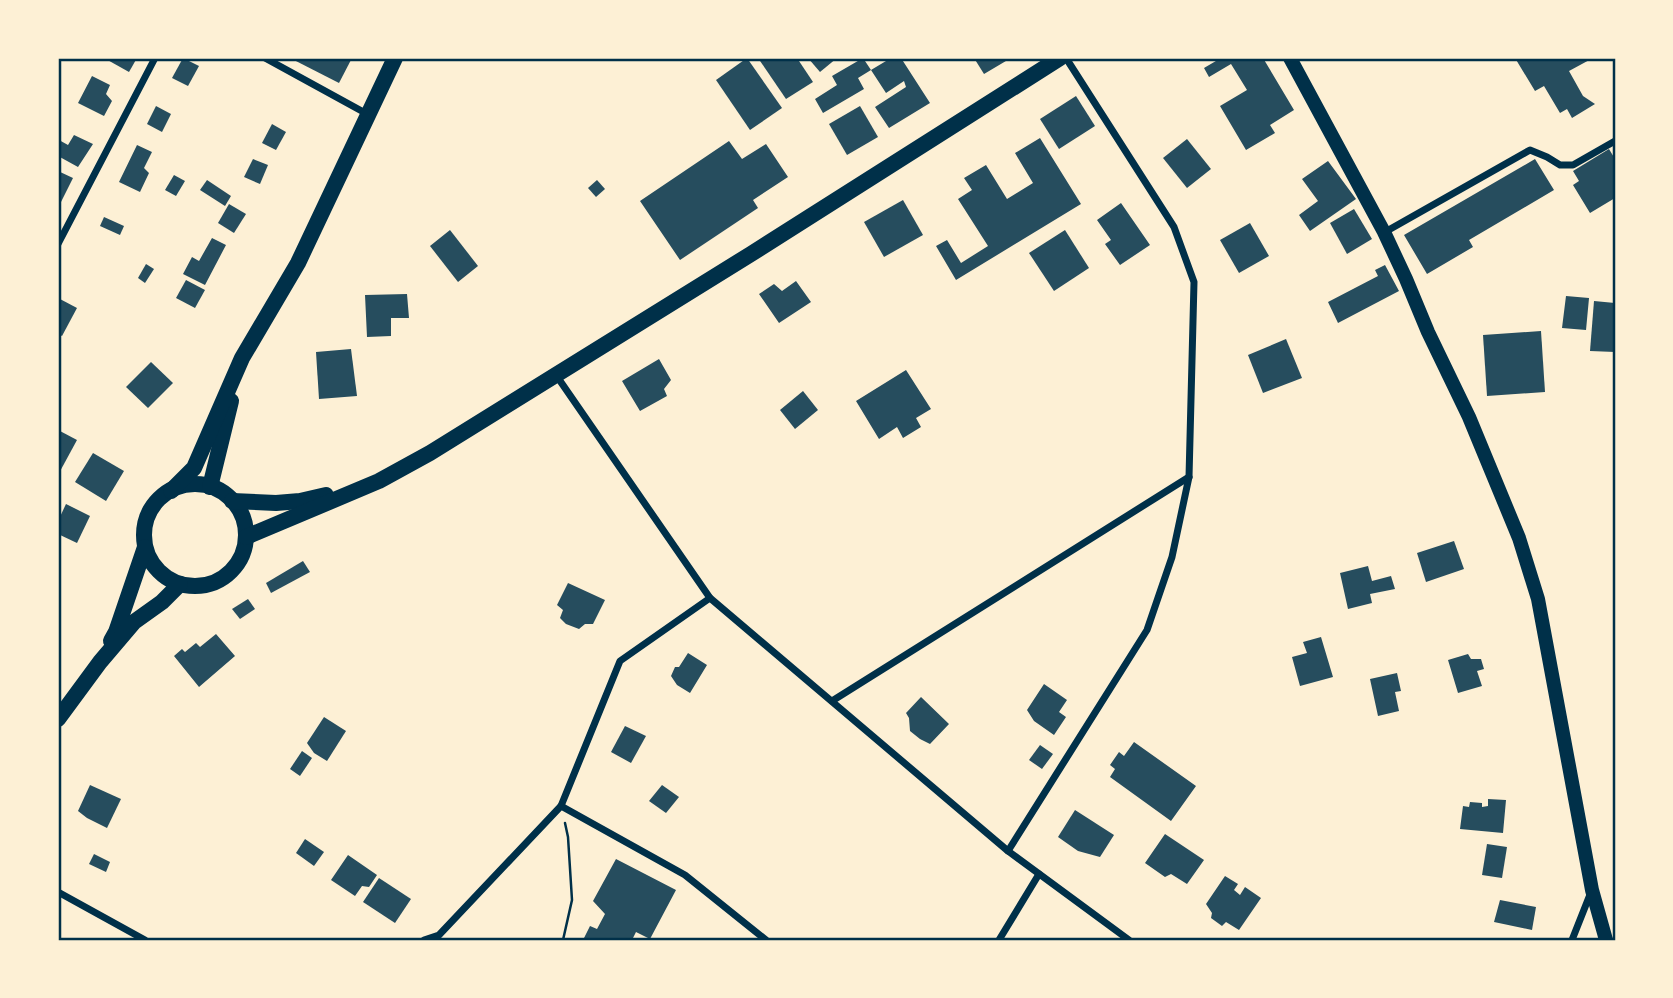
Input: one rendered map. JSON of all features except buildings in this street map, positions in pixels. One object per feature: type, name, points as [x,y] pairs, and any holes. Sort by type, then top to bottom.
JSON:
[{"type":"main road","points":[[171,491],[194,468],[242,358],[298,263],[395,58]]},
{"type":"main road","points":[[246,537],[379,481],[430,453],[1060,58]]},
{"type":"main road","points":[[1290,58],[1384,232],[1469,416],[1519,538],[1538,599],[1592,890],[1606,940]]},
{"type":"main road","points":[[210,487],[242,358]]},
{"type":"main road","points":[[232,501],[300,501],[379,481]]},
{"type":"main road","points":[[184,486],[210,487],[222,492],[240,512],[246,537],[243,550],[238,563],[219,580],[206,585],[180,584],[157,570],[150,559],[145,547],[146,520],[160,498],[171,491],[184,486]]},
{"type":"main road","points":[[100,662],[116,632],[145,547]]},
{"type":"main road","points":[[58,719],[134,622],[162,602],[180,584]]},
{"type":"street","points":[[58,244],[155,58]]},
{"type":"street","points":[[265,58],[369,115]]},
{"type":"street","points":[[1008,851],[1147,630],[1172,557],[1189,477],[1194,282],[1174,228],[1066,58]]},
{"type":"street","points":[[1384,232],[1530,150],[1560,165],[1573,165],[1615,141]]},
{"type":"street","points":[[556,374],[710,598],[1008,851],[1129,940]]},
{"type":"street","points":[[832,701],[1189,477]]},
{"type":"street","points":[[424,940],[439,934],[561,806],[620,661],[710,598]]},
{"type":"street","points":[[561,806],[685,875],[766,940]]},
{"type":"street","points":[[999,940],[1039,874]]},
{"type":"street","points":[[1572,940],[1592,890]]},
{"type":"street","points":[[58,892],[145,940]]},
{"type":"path","points":[[561,806],[568,837],[572,900],[563,940]]}]
